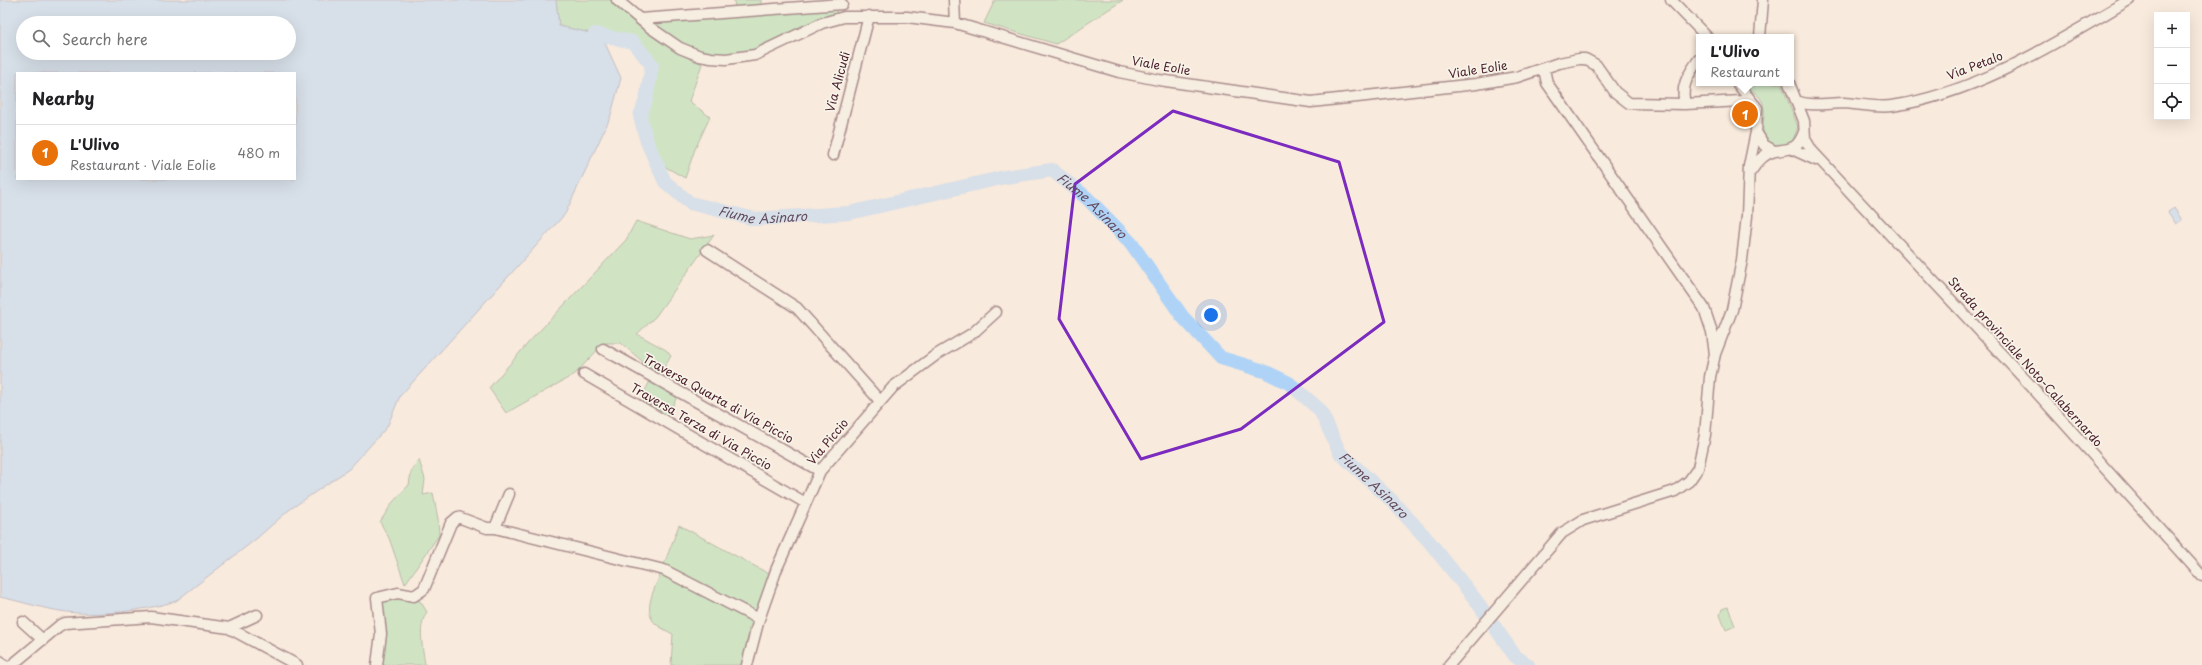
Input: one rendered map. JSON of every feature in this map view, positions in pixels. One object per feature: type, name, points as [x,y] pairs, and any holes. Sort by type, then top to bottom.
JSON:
[{"type":"street","name":"Viale Eolie","points":[[617,0],[680,48],[693,54],[711,58],[726,59],[755,54],[822,23],[844,17],[868,16],[955,23],[1119,72],[1159,80],[1311,102],[1476,84],[1544,69],[1560,63],[1585,59],[1596,65],[1615,92],[1629,103],[1686,104],[1742,101],[1755,105]]},
{"type":"street","points":[[954,0],[955,23]]},
{"type":"street","points":[[1671,0],[1704,34]]},
{"type":"street","points":[[1760,34],[1763,0]]},
{"type":"street","name":"Via Petalo","points":[[1796,101],[1816,104],[1846,103],[1891,106],[1928,98],[2009,68],[2129,0]]},
{"type":"street","points":[[640,19],[842,2],[844,17]]},
{"type":"street","name":"Via Alicudi","points":[[833,155],[868,16]]},
{"type":"street","points":[[1761,26],[1764,34]]},
{"type":"street","points":[[1686,104],[1683,97],[1684,83],[1696,64]]},
{"type":"street","points":[[1544,69],[1547,83],[1704,308],[1712,332],[1715,354]]},
{"type":"street","points":[[1710,103],[1725,98],[1735,86]]},
{"type":"street","points":[[1449,665],[1510,592],[1562,534],[1583,520],[1665,495],[1682,488],[1695,474],[1702,459],[1715,354],[1732,310],[1739,274],[1747,216],[1750,173],[1749,166],[1756,132],[1758,111],[1739,86]]},
{"type":"street","name":"Strada provinciale Noto-Calabernardo","points":[[1790,86],[1804,126],[1808,145],[2031,386],[2202,576]]},
{"type":"street","points":[[1792,149],[1798,144],[1804,126],[1816,104]]},
{"type":"street","points":[[1756,132],[1764,145],[1774,151]]},
{"type":"street","points":[[1750,173],[1760,158],[1774,151],[1792,149],[1808,155],[1828,167]]},
{"type":"street","points":[[707,250],[798,308],[880,401]]},
{"type":"street","name":"Via Piccio","points":[[747,665],[759,619],[777,568],[804,502],[820,471],[880,401],[910,374],[973,333],[996,312]]},
{"type":"street","name":"Traversa Quarta di Via Piccio","points":[[603,349],[820,471]]},
{"type":"street","name":"Traversa Terza di Via Piccio","points":[[584,374],[804,502]]},
{"type":"street","points":[[495,528],[509,494]]},
{"type":"street","points":[[377,665],[381,634],[378,598],[398,593],[414,596],[424,589],[451,523],[458,517],[488,528],[495,528],[664,570],[759,619]]},
{"type":"street","points":[[229,628],[257,614]]},
{"type":"street","points":[[12,665],[59,626],[65,623],[151,617],[229,628],[297,665]]},
{"type":"street","points":[[22,622],[42,640]]},
{"type":"street","points":[[0,661],[4,665]]},
{"type":"highlighted area","points":[[1173,111],[1339,162],[1384,322],[1241,429],[1141,459],[1059,319],[1075,184]]},
{"type":"green space","points":[[556,0],[610,0],[631,20],[664,45],[702,64],[689,101],[710,117],[695,149],[685,178],[650,158],[639,132],[638,110],[647,81],[645,61],[637,52],[627,45],[604,41],[595,34],[559,26]]},
{"type":"green space","points":[[734,0],[761,0],[761,7],[735,9]]},
{"type":"green space","points":[[995,0],[1123,0],[1056,44],[984,23]]},
{"type":"green space","points":[[836,9],[837,14],[772,45],[755,51],[720,56],[703,53],[689,47],[650,22]]},
{"type":"green space","points":[[1746,86],[1782,86],[1798,127],[1792,142],[1779,146],[1766,139],[1763,134],[1764,108],[1762,101]]},
{"type":"green space","points":[[636,221],[690,239],[714,235],[655,317],[637,334],[666,350],[671,356],[658,378],[644,368],[642,361],[621,343],[604,343],[575,374],[506,413],[489,388],[529,342],[626,240]]},
{"type":"green space","points":[[651,379],[678,395],[666,419],[639,403]]},
{"type":"green space","points":[[419,460],[425,479],[423,495],[433,493],[438,519],[439,535],[405,584],[389,538],[380,522],[393,502],[409,485],[411,472]]},
{"type":"green space","points":[[679,525],[771,575],[758,613],[753,613],[663,567]]},
{"type":"green space","points":[[662,571],[754,620],[755,629],[749,628],[748,634],[753,635],[744,665],[671,665],[673,634],[656,624],[652,619],[650,612],[651,598]]},
{"type":"green space","points":[[396,596],[420,601],[427,612],[421,631],[425,665],[380,665],[383,632],[381,599]]},
{"type":"green space","points":[[1728,607],[1735,626],[1726,630],[1720,615],[1722,609]]},
{"type":"water","points":[[0,0],[556,0],[559,26],[595,34],[604,41],[621,78],[610,118],[565,214],[400,396],[387,427],[349,469],[289,510],[256,539],[176,601],[149,608],[119,612],[73,613],[52,610],[0,597]]},
{"type":"water","points":[[2174,208],[2182,220],[2176,224],[2168,212]]},
{"type":"waterway","name":"Fiume Asinaro","points":[[595,34],[633,42],[652,65],[646,100],[640,116],[647,142],[665,182],[690,203],[755,219],[849,213],[1005,177],[1052,170],[1087,198],[1131,243],[1182,316],[1221,358],[1264,371],[1289,383],[1320,410],[1340,453],[1391,500],[1428,540],[1475,599],[1515,656],[1528,665]]},
{"type":"place","name":"L'Ulivo","points":[[1745,114]]}]
